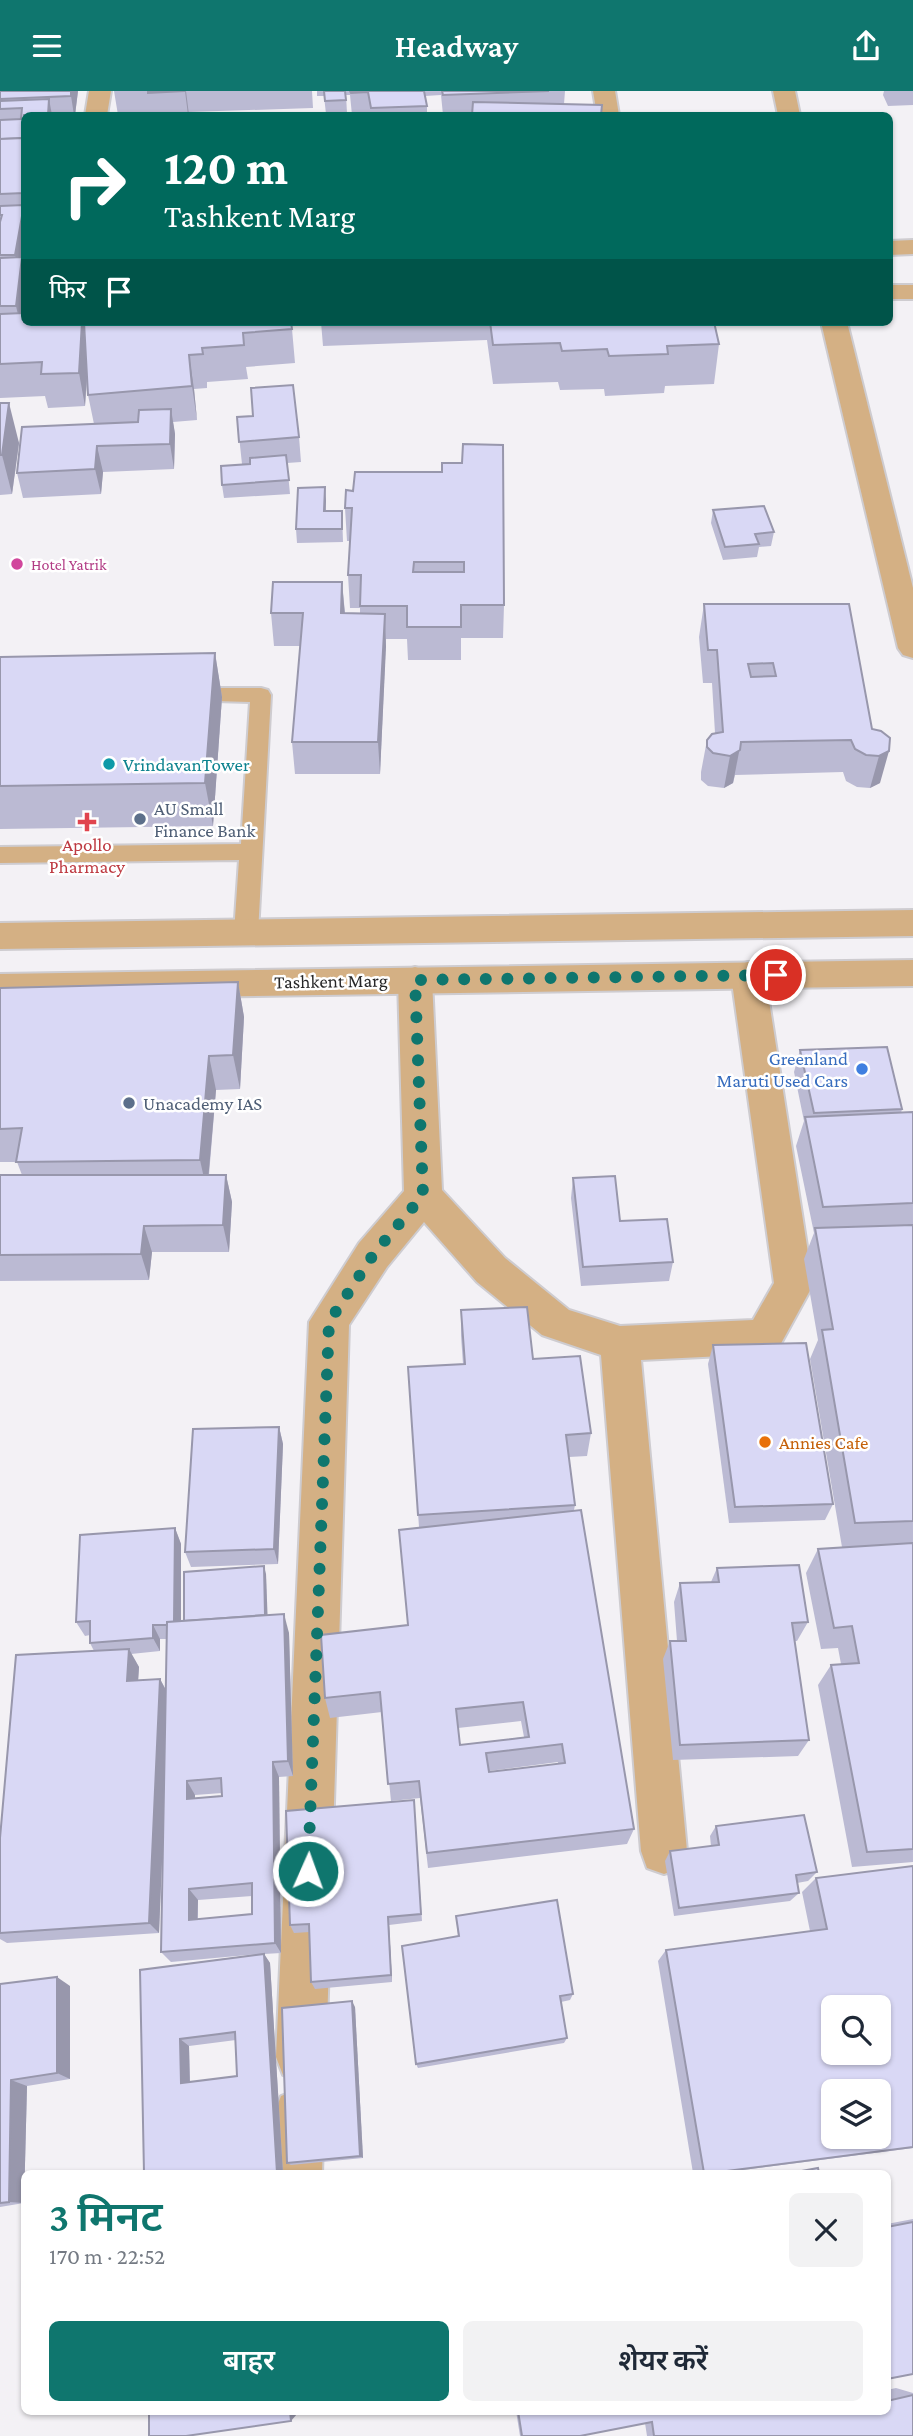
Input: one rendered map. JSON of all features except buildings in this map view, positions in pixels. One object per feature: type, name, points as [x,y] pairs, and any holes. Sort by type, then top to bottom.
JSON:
[{"type":"street","points":[[96,112],[100,91]]},
{"type":"street","points":[[604,91],[608,112]]},
{"type":"street","points":[[784,91],[788,112]]},
{"type":"street","points":[[893,292],[913,292]]},
{"type":"street","points":[[835,326],[913,648]]},
{"type":"street","points":[[0,936],[913,923]]},
{"type":"street","name":"Tashkent Marg","points":[[0,987],[913,974]]},
{"type":"street","points":[[415,980],[423,1195],[491,1270],[556,1323],[620,1344],[764,1337],[794,1285],[748,975]]},
{"type":"street","points":[[296,2170],[329,1322],[373,1255],[423,1195]]},
{"type":"street","points":[[620,1344],[664,1851]]},
{"type":"lane","points":[[165,695],[261,695],[246,933]]},
{"type":"lane","points":[[0,855],[251,852]]},
{"type":"place","name":"Hotel Yatrik","points":[[17,564]]},
{"type":"place","name":"VrindavanTower","points":[[109,764]]},
{"type":"place","name":"AU Small Finance Bank","points":[[140,819]]},
{"type":"place","name":"Apollo Pharmacy","points":[[87,822]]},
{"type":"place","name":"Greenland Maruti Used Cars","points":[[862,1069]]},
{"type":"place","name":"Unacademy IAS","points":[[129,1103]]},
{"type":"place","name":"Annies Cafe","points":[[765,1442]]},
{"type":"route","points":[[308,1871],[329,1322],[373,1255],[423,1195],[415,980],[776,975]]}]
